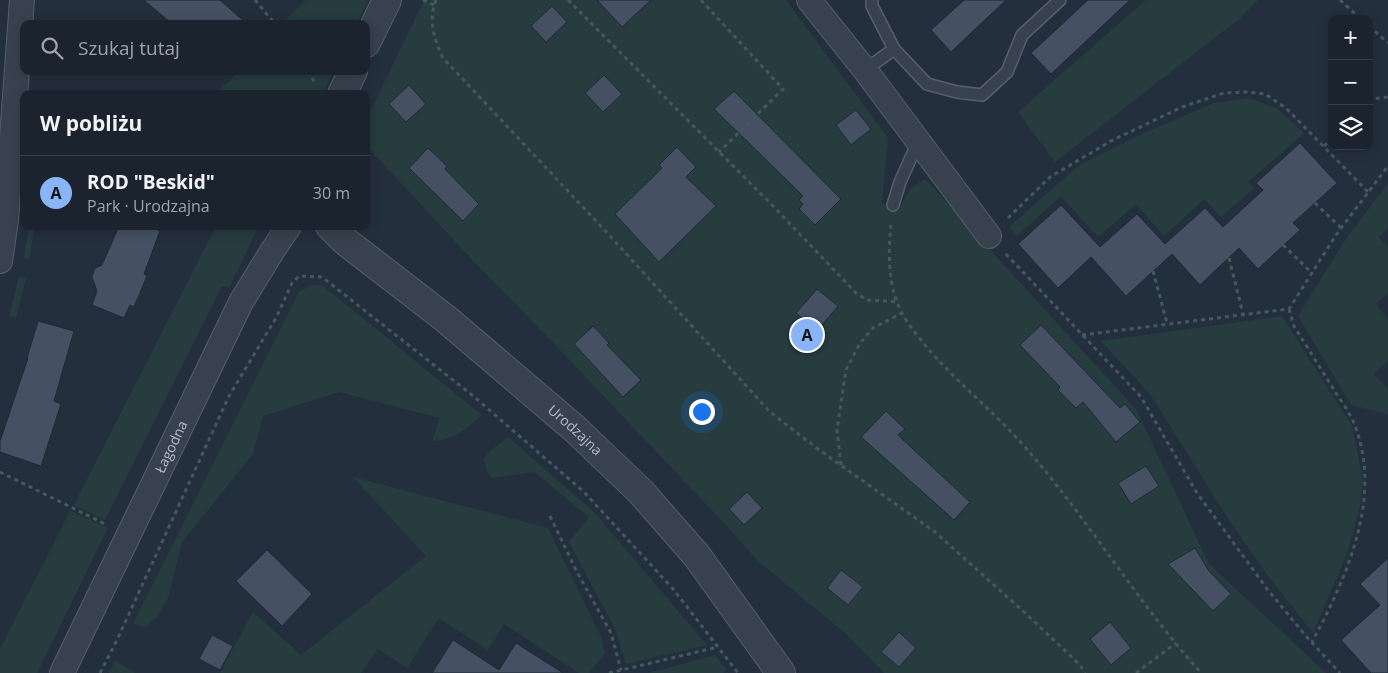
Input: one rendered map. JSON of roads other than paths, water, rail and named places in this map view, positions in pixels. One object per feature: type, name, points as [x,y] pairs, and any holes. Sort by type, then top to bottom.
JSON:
[{"type":"street","points":[[21,20],[22,0]]},
{"type":"street","points":[[370,36],[387,0]]},
{"type":"street","points":[[809,0],[865,70],[989,236]]},
{"type":"street","points":[[0,261],[6,220],[20,28]]},
{"type":"street","points":[[344,90],[351,75]]},
{"type":"street","name":"Łagodna","points":[[62,673],[241,302],[286,230]]},
{"type":"street","name":"Urodzajna","points":[[334,230],[345,241],[446,319],[575,429],[641,492],[697,556],[781,673]]},
{"type":"lane","points":[[872,0],[872,6],[894,49],[927,84],[957,92],[982,95],[1007,72],[1022,35],[1060,0]]},
{"type":"lane","points":[[865,70],[894,49]]},
{"type":"lane","points":[[893,205],[900,182],[918,142]]},
{"type":"place","name":"ROD \"Beskid\"","points":[[807,335]]}]
